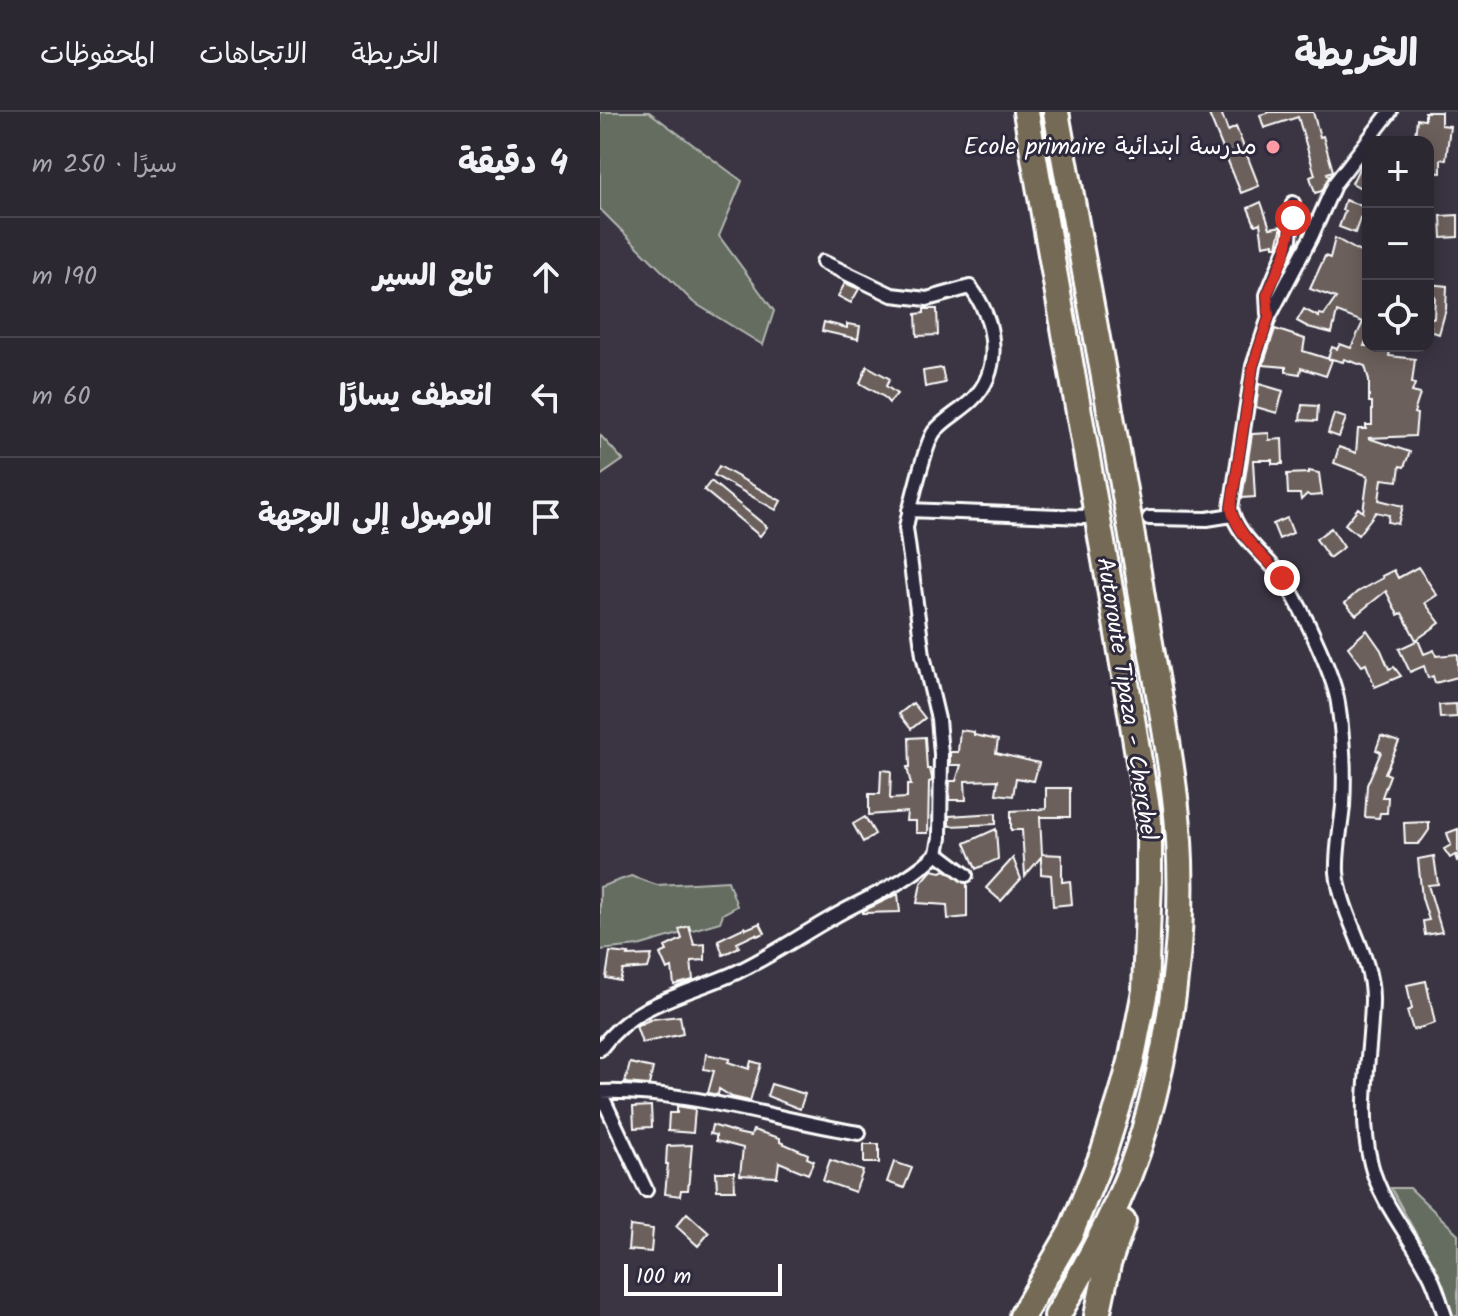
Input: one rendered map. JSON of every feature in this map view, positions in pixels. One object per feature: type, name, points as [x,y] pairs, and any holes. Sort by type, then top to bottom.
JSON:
[{"type":"highway","name":"Autoroute Tipaza - Cherchel","points":[[1022,1316],[1071,1232],[1104,1151],[1122,1094],[1145,991],[1149,879],[1149,821],[1026,112]]},
{"type":"highway","name":"Autoroute Tipaza - Cherchel","points":[[1056,112],[1124,485],[1175,799],[1180,876],[1178,944],[1170,1015],[1144,1131],[1097,1244],[1057,1316]]},
{"type":"highway","points":[[1097,1316],[1108,1264],[1133,1189],[1144,1131]]},
{"type":"street","points":[[1390,112],[1335,183],[1269,317],[1253,366],[1231,508],[1232,515],[1252,544],[1294,595],[1338,702],[1344,791],[1337,874],[1361,944],[1372,1002],[1365,1123],[1369,1154],[1372,1168],[1391,1209],[1429,1272],[1445,1316]]},
{"type":"street","points":[[1269,317],[1267,295],[1290,239],[1293,203]]},
{"type":"street","points":[[600,1049],[615,1031],[650,1006],[667,997],[693,991],[724,978],[778,951],[905,877],[937,853],[940,838],[939,731],[923,655],[906,528],[933,433],[975,398],[990,378],[994,345],[981,301],[970,287],[927,299],[892,295],[823,262]]},
{"type":"street","points":[[909,510],[1084,517]]},
{"type":"street","points":[[1149,518],[1207,519],[1232,515]]},
{"type":"street","points":[[937,853],[966,875]]},
{"type":"street","points":[[646,1190],[600,1092],[624,1091],[703,1102],[859,1133]]},
{"type":"shaded area","points":[[600,112],[649,112],[742,181],[719,236],[774,311],[763,345],[693,302],[600,209]]},
{"type":"shaded area","points":[[600,435],[623,460],[600,476]]},
{"type":"shaded area","points":[[631,876],[657,885],[728,881],[737,906],[723,914],[720,922],[638,946],[600,950],[600,887]]},
{"type":"shaded area","points":[[1391,1188],[1410,1188],[1458,1234],[1458,1316],[1451,1316],[1440,1278]]},
{"type":"building","points":[[1208,112],[1221,112],[1228,131],[1236,127],[1259,186],[1241,193]]},
{"type":"building","points":[[1270,112],[1313,112],[1333,171],[1327,173],[1329,177],[1322,191],[1315,193],[1310,177],[1315,175],[1298,117],[1264,128],[1260,115]]},
{"type":"building","points":[[1425,112],[1441,112],[1441,125],[1450,126],[1446,160],[1441,159],[1441,173],[1434,172],[1434,136],[1415,136],[1417,119],[1425,120]]},
{"type":"building","points":[[1362,162],[1362,189],[1352,183]]},
{"type":"building","points":[[1345,200],[1362,206],[1362,219],[1355,233],[1339,227],[1345,211],[1342,210]]},
{"type":"building","points":[[1261,202],[1270,228],[1282,226],[1277,246],[1274,243],[1263,245],[1260,223],[1255,225],[1248,208]]},
{"type":"building","points":[[1458,215],[1458,237],[1442,238],[1441,216]]},
{"type":"building","points":[[1335,238],[1362,253],[1362,322],[1337,312],[1332,333],[1297,321],[1304,309],[1319,317],[1319,314],[1324,315],[1336,298],[1310,289],[1325,256],[1330,258]]},
{"type":"building","points":[[845,283],[859,289],[851,303],[838,296]]},
{"type":"building","points":[[1434,285],[1447,286],[1446,309],[1439,334],[1434,332]]},
{"type":"building","points":[[924,309],[937,309],[938,335],[917,336],[916,314],[924,313]]},
{"type":"building","points":[[824,322],[847,328],[847,324],[860,326],[858,339],[822,331]]},
{"type":"building","points":[[1362,324],[1362,352],[1390,352],[1389,356],[1415,359],[1412,392],[1420,394],[1414,413],[1417,414],[1415,436],[1368,438],[1410,452],[1404,467],[1400,466],[1398,481],[1382,479],[1379,500],[1403,506],[1398,524],[1388,522],[1389,515],[1376,512],[1358,535],[1345,524],[1358,508],[1363,512],[1368,476],[1334,463],[1339,447],[1356,453],[1358,429],[1372,425],[1369,380],[1365,366],[1344,359],[1343,362],[1328,358],[1332,347],[1337,349],[1340,344],[1351,348]]},
{"type":"building","points":[[1275,329],[1305,339],[1303,351],[1332,360],[1326,376],[1301,368],[1300,374],[1286,372],[1286,367],[1263,365]]},
{"type":"building","points":[[867,366],[890,379],[886,386],[897,394],[889,403],[860,383]]},
{"type":"building","points":[[942,368],[945,383],[925,387],[923,371]]},
{"type":"building","points":[[1259,384],[1283,391],[1277,413],[1256,407]]},
{"type":"building","points":[[1302,405],[1318,406],[1317,421],[1300,420]]},
{"type":"building","points":[[1334,414],[1346,418],[1339,437],[1328,433]]},
{"type":"building","points":[[1269,433],[1269,440],[1282,439],[1283,464],[1272,464],[1272,460],[1253,460],[1255,497],[1242,498],[1252,434]]},
{"type":"building","points":[[719,466],[781,501],[776,510],[714,475]]},
{"type":"building","points":[[1319,473],[1322,495],[1307,494],[1301,500],[1300,494],[1288,494],[1287,474]]},
{"type":"building","points":[[711,481],[767,527],[760,536],[704,490]]},
{"type":"building","points":[[1287,518],[1293,533],[1279,539],[1273,524]]},
{"type":"building","points":[[1331,528],[1344,547],[1329,558],[1316,539]]},
{"type":"building","points":[[1418,567],[1437,595],[1425,603],[1440,623],[1416,640],[1386,591],[1356,615],[1345,603],[1357,592],[1394,570],[1398,578]]},
{"type":"building","points":[[1367,630],[1389,669],[1394,667],[1401,676],[1375,687],[1366,664],[1362,666],[1348,647]]},
{"type":"building","points":[[1418,640],[1424,654],[1434,650],[1436,656],[1458,654],[1458,677],[1435,683],[1433,676],[1428,678],[1424,666],[1410,672],[1399,649]]},
{"type":"building","points":[[913,703],[925,718],[911,729],[899,714]]},
{"type":"building","points":[[1456,704],[1457,717],[1440,718],[1439,705]]},
{"type":"building","points":[[960,730],[998,740],[996,753],[1039,763],[1034,781],[1016,778],[1013,796],[996,794],[998,780],[965,781],[966,800],[949,800],[950,781],[956,781],[961,765],[950,765],[950,752],[958,752]]},
{"type":"building","points":[[1381,736],[1399,742],[1385,773],[1390,775],[1382,797],[1388,797],[1387,813],[1380,813],[1379,818],[1365,817],[1367,785],[1381,752],[1376,750]]},
{"type":"building","points":[[925,737],[927,769],[930,769],[932,778],[929,782],[928,833],[916,833],[916,821],[906,821],[907,812],[869,815],[869,794],[880,794],[881,770],[891,771],[890,799],[907,798],[907,785],[911,785],[907,767],[910,767],[909,738]]},
{"type":"building","points":[[1046,788],[1070,788],[1070,817],[1040,817],[1042,854],[1062,855],[1062,882],[1070,881],[1072,904],[1053,906],[1051,875],[1041,874],[1041,857],[1025,876],[1022,830],[1011,830],[1011,811],[1046,809]]},
{"type":"building","points":[[996,813],[996,824],[949,826],[949,816]]},
{"type":"building","points":[[865,817],[875,834],[863,842],[853,824]]},
{"type":"building","points":[[1429,822],[1429,830],[1418,844],[1405,844],[1404,823]]},
{"type":"building","points":[[996,829],[998,859],[976,869],[965,843]]},
{"type":"building","points":[[1458,829],[1457,861],[1455,855],[1450,858],[1444,849],[1451,845],[1447,833]]},
{"type":"building","points":[[1434,856],[1438,884],[1428,885],[1442,932],[1425,935],[1423,921],[1429,920],[1422,898],[1418,859]]},
{"type":"building","points":[[1013,858],[1021,879],[1001,901],[986,888]]},
{"type":"building","points":[[932,870],[945,870],[967,884],[967,917],[948,919],[947,905],[917,903],[921,883]]},
{"type":"building","points":[[898,894],[900,912],[863,913],[863,911]]},
{"type":"building","points":[[760,923],[765,933],[737,943],[739,947],[723,955],[718,940]]},
{"type":"building","points":[[689,926],[694,945],[705,944],[705,960],[691,961],[693,980],[674,985],[672,968],[667,970],[660,954],[667,951],[665,947],[682,939],[679,929]]},
{"type":"building","points":[[610,952],[628,956],[652,955],[648,968],[623,970],[620,981],[606,978]]},
{"type":"building","points":[[1426,981],[1435,1023],[1413,1030],[1407,1011],[1412,1009],[1407,985]]},
{"type":"building","points":[[680,1016],[683,1034],[642,1043],[636,1026],[652,1019]]},
{"type":"building","points":[[706,1054],[730,1059],[728,1062],[749,1069],[751,1061],[761,1064],[750,1101],[732,1097],[719,1089],[718,1095],[708,1093],[714,1071],[704,1069]]},
{"type":"building","points":[[630,1063],[653,1068],[649,1085],[625,1083]]},
{"type":"building","points":[[771,1084],[805,1094],[800,1109],[767,1096]]},
{"type":"building","points":[[651,1106],[652,1127],[634,1128],[633,1107]]},
{"type":"building","points":[[677,1106],[695,1109],[693,1133],[668,1131],[669,1113],[677,1113]]},
{"type":"building","points":[[712,1125],[751,1136],[753,1130],[780,1138],[780,1142],[808,1154],[807,1158],[814,1161],[808,1174],[779,1162],[777,1177],[740,1175],[743,1148],[716,1141],[716,1135],[710,1134]]},
{"type":"building","points":[[864,1144],[879,1144],[879,1163],[864,1163]]},
{"type":"building","points":[[692,1145],[688,1190],[681,1190],[680,1196],[665,1194],[667,1146]]},
{"type":"building","points":[[830,1160],[863,1171],[855,1192],[823,1181]]},
{"type":"building","points":[[894,1162],[912,1168],[904,1188],[887,1182]]},
{"type":"building","points":[[716,1172],[734,1172],[735,1190],[717,1190]]},
{"type":"building","points":[[687,1213],[709,1233],[698,1246],[676,1226]]},
{"type":"building","points":[[630,1226],[653,1229],[651,1252],[628,1250]]},
{"type":"place","name":"Ecole primaire مدرسة ابتدائية","points":[[1273,147]]},
{"type":"route","points":[[1282,578],[1232,517],[1231,508],[1253,366],[1269,317],[1267,295],[1285,254],[1293,218]]}]
